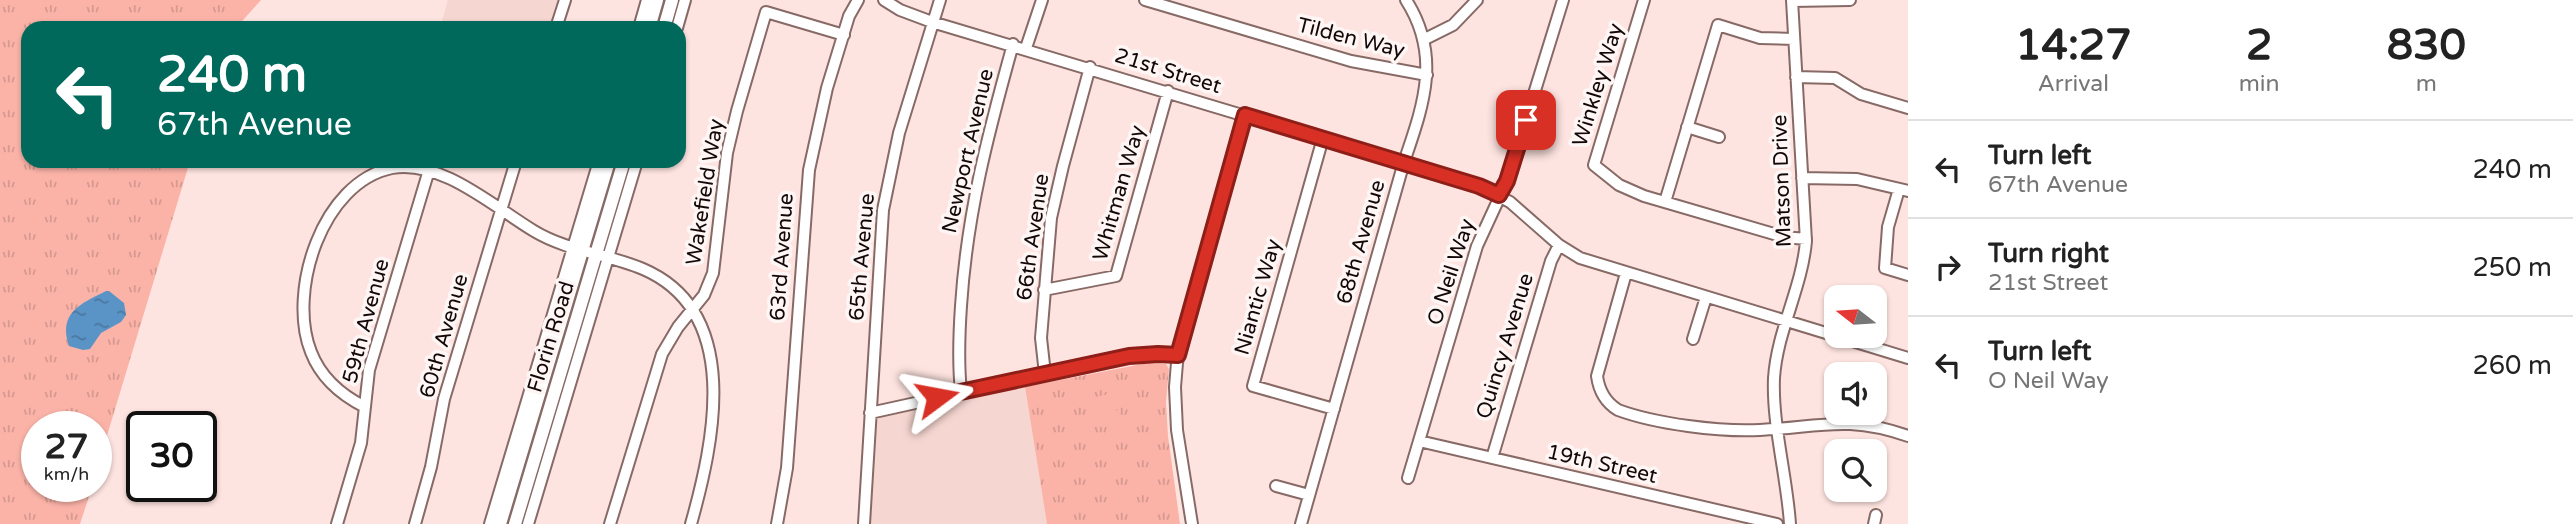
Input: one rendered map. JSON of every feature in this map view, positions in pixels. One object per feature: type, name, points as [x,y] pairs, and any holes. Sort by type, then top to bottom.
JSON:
[{"type":"main road","points":[[651,21],[657,0]]},
{"type":"main road","points":[[666,21],[672,0]]},
{"type":"main road","name":"Florin Road","points":[[500,524],[578,249],[607,168]]},
{"type":"main road","name":"Florin Road","points":[[515,524],[602,257],[622,168]]},
{"type":"street","points":[[558,21],[565,0]]},
{"type":"street","points":[[641,21],[647,0]]},
{"type":"street","points":[[679,21],[685,0]]},
{"type":"street","name":"63rd Avenue","points":[[777,524],[787,468],[808,170],[820,115],[849,16],[858,0]]},
{"type":"street","name":"21st Street","points":[[884,0],[900,10],[932,22],[1013,44],[1479,186],[1521,209],[1559,246],[1580,258],[1908,358]]},
{"type":"street","name":"65th Avenue","points":[[864,524],[880,241],[885,197],[900,133],[940,0]]},
{"type":"street","points":[[1026,48],[1042,0]]},
{"type":"street","name":"Tilden Way","points":[[1145,0],[1351,61],[1427,75]]},
{"type":"street","name":"68th Avenue","points":[[1301,524],[1404,162],[1423,105],[1427,75],[1423,40],[1406,0]]},
{"type":"street","points":[[1423,40],[1453,25],[1477,0]]},
{"type":"street","name":"O Neil Way","points":[[1408,478],[1477,246],[1511,167],[1563,0]]},
{"type":"street","name":"Winkley Way","points":[[1644,0],[1594,165],[1631,191],[1784,237],[1806,239]]},
{"type":"street","points":[[1792,1],[1850,0]]},
{"type":"street","name":"Matson Drive","points":[[1790,524],[1774,380],[1802,269],[1806,239],[1792,1]]},
{"type":"street","name":"Wakefield Way","points":[[610,524],[656,368],[668,342],[704,295],[713,273],[727,153],[766,12],[844,35]]},
{"type":"street","points":[[1665,202],[1718,25],[1760,38],[1794,39]]},
{"type":"street","name":"Newport Avenue","points":[[961,392],[958,355],[967,235],[981,161],[1013,44]]},
{"type":"street","name":"66th Avenue","points":[[1045,374],[1041,338],[1048,241],[1055,198],[1090,68]]},
{"type":"street","points":[[1796,77],[1835,78],[1861,94],[1908,108]]},
{"type":"street","name":"Whitman Way","points":[[1044,290],[1116,276],[1168,91]]},
{"type":"street","points":[[1192,524],[1176,418],[1178,355],[1245,115]]},
{"type":"street","points":[[1687,127],[1719,137]]},
{"type":"street","name":"Niantic Way","points":[[1323,138],[1253,386],[1334,410]]},
{"type":"street","points":[[365,407],[337,389],[322,373],[311,354],[303,311],[309,265],[327,222],[340,202],[373,174],[400,168]]},
{"type":"street","points":[[416,168],[429,170],[454,181],[548,239],[654,274],[674,288],[694,309],[708,344],[712,413],[708,459],[691,524]]},
{"type":"street","name":"60th Avenue","points":[[415,524],[432,467],[444,399],[514,168]]},
{"type":"street","name":"Florin Road","points":[[490,524],[578,249],[597,168]]},
{"type":"street","name":"Florin Road","points":[[528,524],[602,257],[634,168]]},
{"type":"street","name":"59th Avenue","points":[[337,524],[361,443],[372,359],[429,170]]},
{"type":"street","points":[[1802,178],[1857,179],[1904,190],[1888,227],[1885,268],[1908,275]]},
{"type":"street","name":"Quincy Avenue","points":[[1492,458],[1551,261],[1559,246]]},
{"type":"street","points":[[1626,273],[1597,368],[1598,386],[1606,400],[1626,412],[1735,431],[1856,423],[1878,426],[1908,436]]},
{"type":"street","points":[[1693,339],[1706,297]]},
{"type":"street","points":[[870,413],[1129,356],[1178,355]]},
{"type":"street","name":"19th Street","points":[[1419,441],[1777,524]]},
{"type":"street","points":[[1276,486],[1309,495]]},
{"type":"shaded area","points":[[448,0],[557,0],[551,21],[442,21]]},
{"type":"shaded area","points":[[1025,387],[1047,524],[869,524],[874,428],[879,416]]},
{"type":"green space","points":[[0,0],[261,0],[242,21],[21,21],[21,168],[188,168],[112,419],[112,411],[21,411],[21,502],[87,502],[80,524],[0,524]]},
{"type":"green space","points":[[1147,363],[1166,364],[1169,369],[1166,402],[1168,436],[1180,524],[1047,524],[1025,387]]},
{"type":"green space","points":[[1114,393],[1117,405],[1093,410],[1090,398]]},
{"type":"green space","points":[[1118,410],[1121,422],[1097,428],[1094,416]]},
{"type":"water","points":[[106,291],[124,303],[126,315],[121,322],[101,333],[90,349],[69,346],[66,325],[69,318],[80,305]]},
{"type":"route","points":[[937,397],[1129,356],[1178,355],[1245,115],[1404,162],[1499,195],[1507,181],[1526,120]]}]
